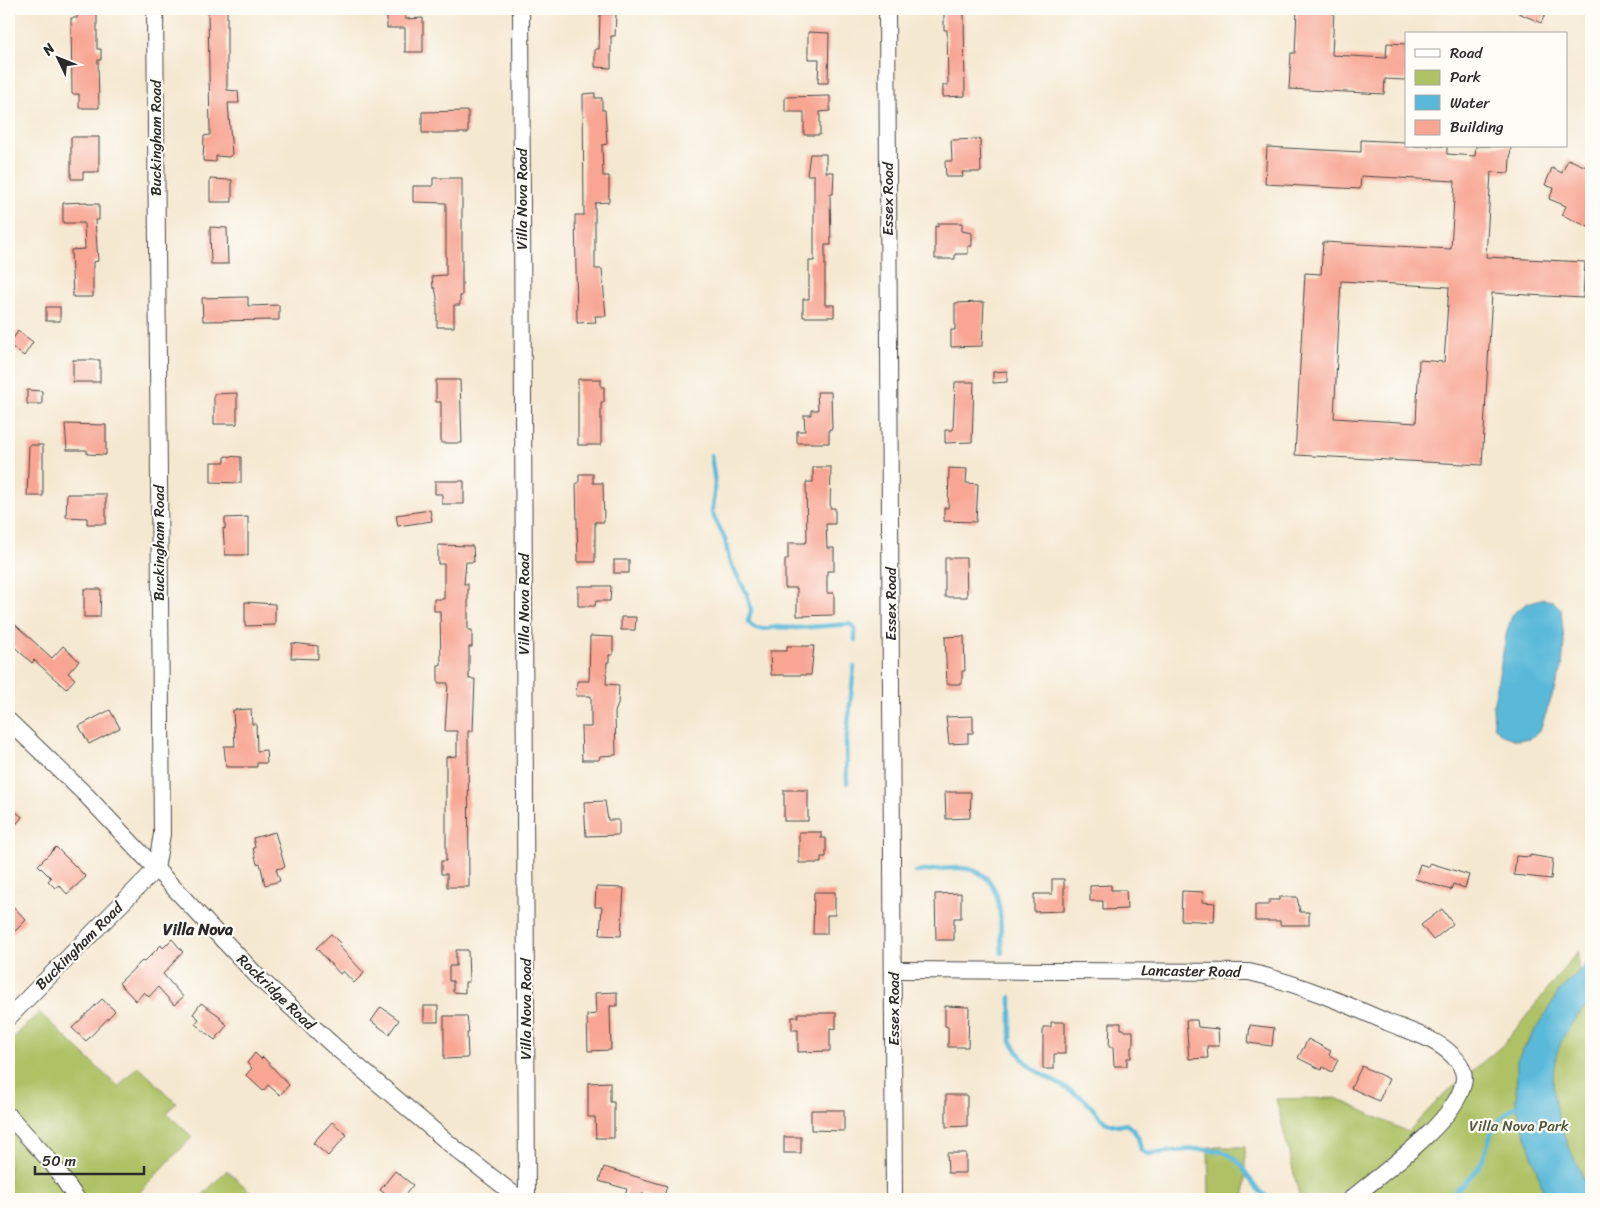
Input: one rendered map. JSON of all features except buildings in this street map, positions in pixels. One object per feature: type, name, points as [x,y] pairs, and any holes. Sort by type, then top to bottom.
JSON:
[{"type":"street","name":"Buckingham Road","points":[[9,1017],[156,869],[162,834],[155,9]]},
{"type":"street","name":"Villa Nova Road","points":[[521,9],[527,1199]]},
{"type":"street","name":"Essex Road","points":[[887,9],[894,1199]]},
{"type":"street","name":"Rockridge Road","points":[[9,721],[86,795],[259,978],[334,1046],[457,1150],[520,1199]]},
{"type":"street","name":"Lancaster Road","points":[[894,970],[1249,972],[1302,986],[1420,1035],[1454,1056],[1464,1070],[1464,1084],[1451,1110],[1438,1125],[1351,1199]]},
{"type":"street","points":[[9,1116],[51,1162],[77,1199]]},
{"type":"green space","name":"Villa Nova Park","points":[[1578,951],[1578,995],[1591,1007],[1591,1199],[1300,1199],[1276,1099],[1336,1098],[1408,1132],[1439,1099],[1504,1044]]},
{"type":"green space","points":[[39,1012],[118,1087],[138,1066],[176,1103],[167,1113],[192,1137],[133,1199],[9,1199],[9,1043]]},
{"type":"green space","points":[[1208,1147],[1245,1147],[1245,1199],[1209,1199]]},
{"type":"green space","points":[[227,1170],[258,1199],[199,1199]]},
{"type":"water","points":[[1541,599],[1553,601],[1561,609],[1564,642],[1562,668],[1540,730],[1531,738],[1517,740],[1502,735],[1494,726],[1493,707],[1507,631],[1512,616],[1517,610],[1528,603]]},
{"type":"water","points":[[1591,958],[1591,1002],[1566,1032],[1559,1047],[1553,1081],[1558,1116],[1590,1199],[1546,1199],[1516,1105],[1517,1060],[1558,993]]},
{"type":"waterway","points":[[711,455],[715,483],[712,513],[725,539],[729,560],[747,594],[751,610],[748,622],[755,628],[764,629],[851,624],[855,629],[855,640]]},
{"type":"waterway","points":[[847,783],[846,743],[854,667]]},
{"type":"waterway","points":[[915,872],[961,868],[976,871],[986,878],[993,887],[998,899],[1002,953]]},
{"type":"waterway","points":[[1011,997],[1011,1041],[1024,1061],[1035,1070],[1084,1099],[1105,1122],[1118,1126],[1126,1124],[1137,1135],[1141,1150],[1148,1154],[1199,1149],[1226,1153],[1239,1163],[1259,1190],[1275,1199]]},
{"type":"waterway","points":[[1446,1199],[1480,1165],[1492,1132],[1499,1122],[1508,1112],[1522,1104]]},
{"type":"district","name":"Villa Nova","points":[[198,929]]}]
